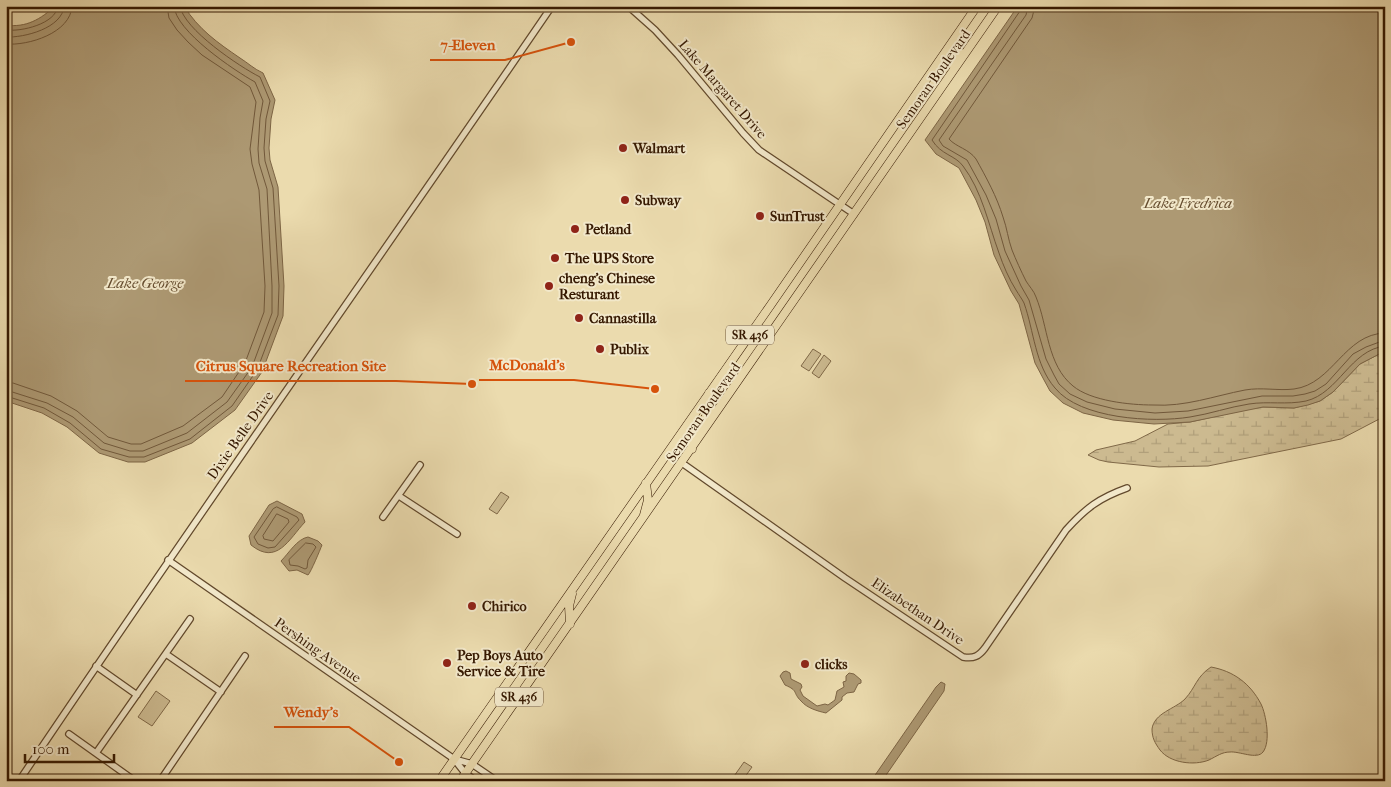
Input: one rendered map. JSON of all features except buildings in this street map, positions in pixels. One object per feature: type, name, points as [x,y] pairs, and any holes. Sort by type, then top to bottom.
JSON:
[{"type":"main road","name":"Semoran Boulevard","points":[[439,781],[977,6]]},
{"type":"main road","name":"Semoran Boulevard","points":[[460,781],[692,450],[998,6]]},
{"type":"main road","points":[[946,83],[959,52],[960,42],[958,34]]},
{"type":"main road","points":[[692,450],[691,438],[710,410],[712,401],[710,393]]},
{"type":"main road","points":[[642,522],[648,500],[646,484]]},
{"type":"main road","points":[[570,624],[568,606],[575,585]]},
{"type":"street","name":"Dixie Belle Drive","points":[[19,781],[168,560],[552,6]]},
{"type":"street","name":"Lake Margaret Drive","points":[[628,6],[655,30],[678,55],[742,133],[759,150],[854,214]]},
{"type":"street","name":"Elizabethan Drive","points":[[682,463],[845,578],[963,657],[968,658],[975,657],[985,648],[1066,530],[1082,512],[1094,502],[1127,488]]},
{"type":"street","points":[[383,517],[420,465]]},
{"type":"street","points":[[399,496],[457,534]]},
{"type":"street","name":"Pershing Avenue","points":[[168,560],[454,759],[465,774],[476,781]]},
{"type":"street","points":[[96,753],[190,619]]},
{"type":"street","points":[[166,654],[220,692]]},
{"type":"street","points":[[160,781],[245,656]]},
{"type":"street","points":[[96,666],[137,695]]},
{"type":"street","points":[[69,734],[135,781]]},
{"type":"street","name":"Pershing Avenue","points":[[454,759],[472,764],[497,781]]},
{"type":"green space","points":[[813,349],[821,354],[809,371],[801,366]]},
{"type":"green space","points":[[1385,351],[1385,416],[1341,439],[1208,466],[1159,467],[1108,462],[1088,455],[1096,450],[1135,441],[1168,424],[1190,422],[1263,407],[1294,408],[1320,401],[1333,392],[1360,364]]},
{"type":"green space","points":[[824,355],[831,361],[819,378],[812,373]]},
{"type":"green space","points":[[501,492],[509,497],[497,514],[489,509]]},
{"type":"green space","points":[[1211,667],[1240,679],[1252,690],[1261,704],[1265,714],[1267,742],[1263,752],[1260,754],[1227,752],[1203,762],[1190,763],[1170,758],[1155,743],[1152,729],[1157,719],[1181,703],[1189,695],[1199,678]]},
{"type":"green space","points":[[156,691],[170,701],[152,726],[138,717]]},
{"type":"green space","points":[[744,762],[752,767],[742,781],[735,781],[732,779]]},
{"type":"water","name":"Lake George","points":[[55,6],[184,6],[209,35],[263,73],[275,100],[271,119],[269,148],[270,160],[278,187],[284,286],[283,316],[262,372],[235,410],[192,443],[145,462],[128,462],[99,453],[67,427],[42,413],[6,401],[6,25],[13,26],[33,22]]},
{"type":"water","name":"Lake Fredrica","points":[[1018,6],[1385,6],[1385,351],[1360,364],[1333,392],[1320,401],[1294,408],[1263,407],[1190,422],[1154,424],[1113,420],[1083,413],[1063,403],[1050,391],[1035,363],[1019,304],[994,255],[985,222],[976,200],[959,168],[936,154],[925,140]]},
{"type":"water","points":[[277,501],[302,514],[305,522],[282,548],[268,553],[260,551],[251,545],[249,536],[269,505]]},
{"type":"water","points":[[308,537],[322,545],[308,575],[297,570],[289,571],[281,561],[297,543]]},
{"type":"water","points":[[786,671],[790,673],[791,679],[801,684],[800,690],[803,696],[817,706],[828,705],[835,700],[837,691],[844,687],[843,682],[846,681],[846,676],[849,673],[854,674],[861,680],[861,683],[858,684],[854,692],[847,693],[842,697],[842,700],[826,713],[806,706],[798,698],[794,690],[785,685],[780,676]]},
{"type":"water","points":[[941,682],[945,684],[944,691],[882,781],[871,781],[936,687]]},
{"type":"place","name":"7-Eleven","points":[[571,42]]},
{"type":"place","name":"Walmart","points":[[623,148]]},
{"type":"place","name":"Subway","points":[[625,200]]},
{"type":"place","name":"SunTrust","points":[[760,216]]},
{"type":"place","name":"Petland","points":[[575,229]]},
{"type":"place","name":"The UPS Store","points":[[555,258]]},
{"type":"place","name":"cheng's Chinese Resturant","points":[[549,286]]},
{"type":"place","name":"Cannastilla","points":[[579,318]]},
{"type":"place","name":"Publix","points":[[600,349]]},
{"type":"place","name":"Citrus Square Recreation Site","points":[[472,384]]},
{"type":"place","name":"McDonald's","points":[[655,389]]},
{"type":"place","name":"Chirico","points":[[472,606]]},
{"type":"place","name":"Pep Boys Auto Service & Tire","points":[[447,663]]},
{"type":"place","name":"clicks","points":[[805,664]]},
{"type":"place","name":"Wendy's","points":[[399,762]]}]
